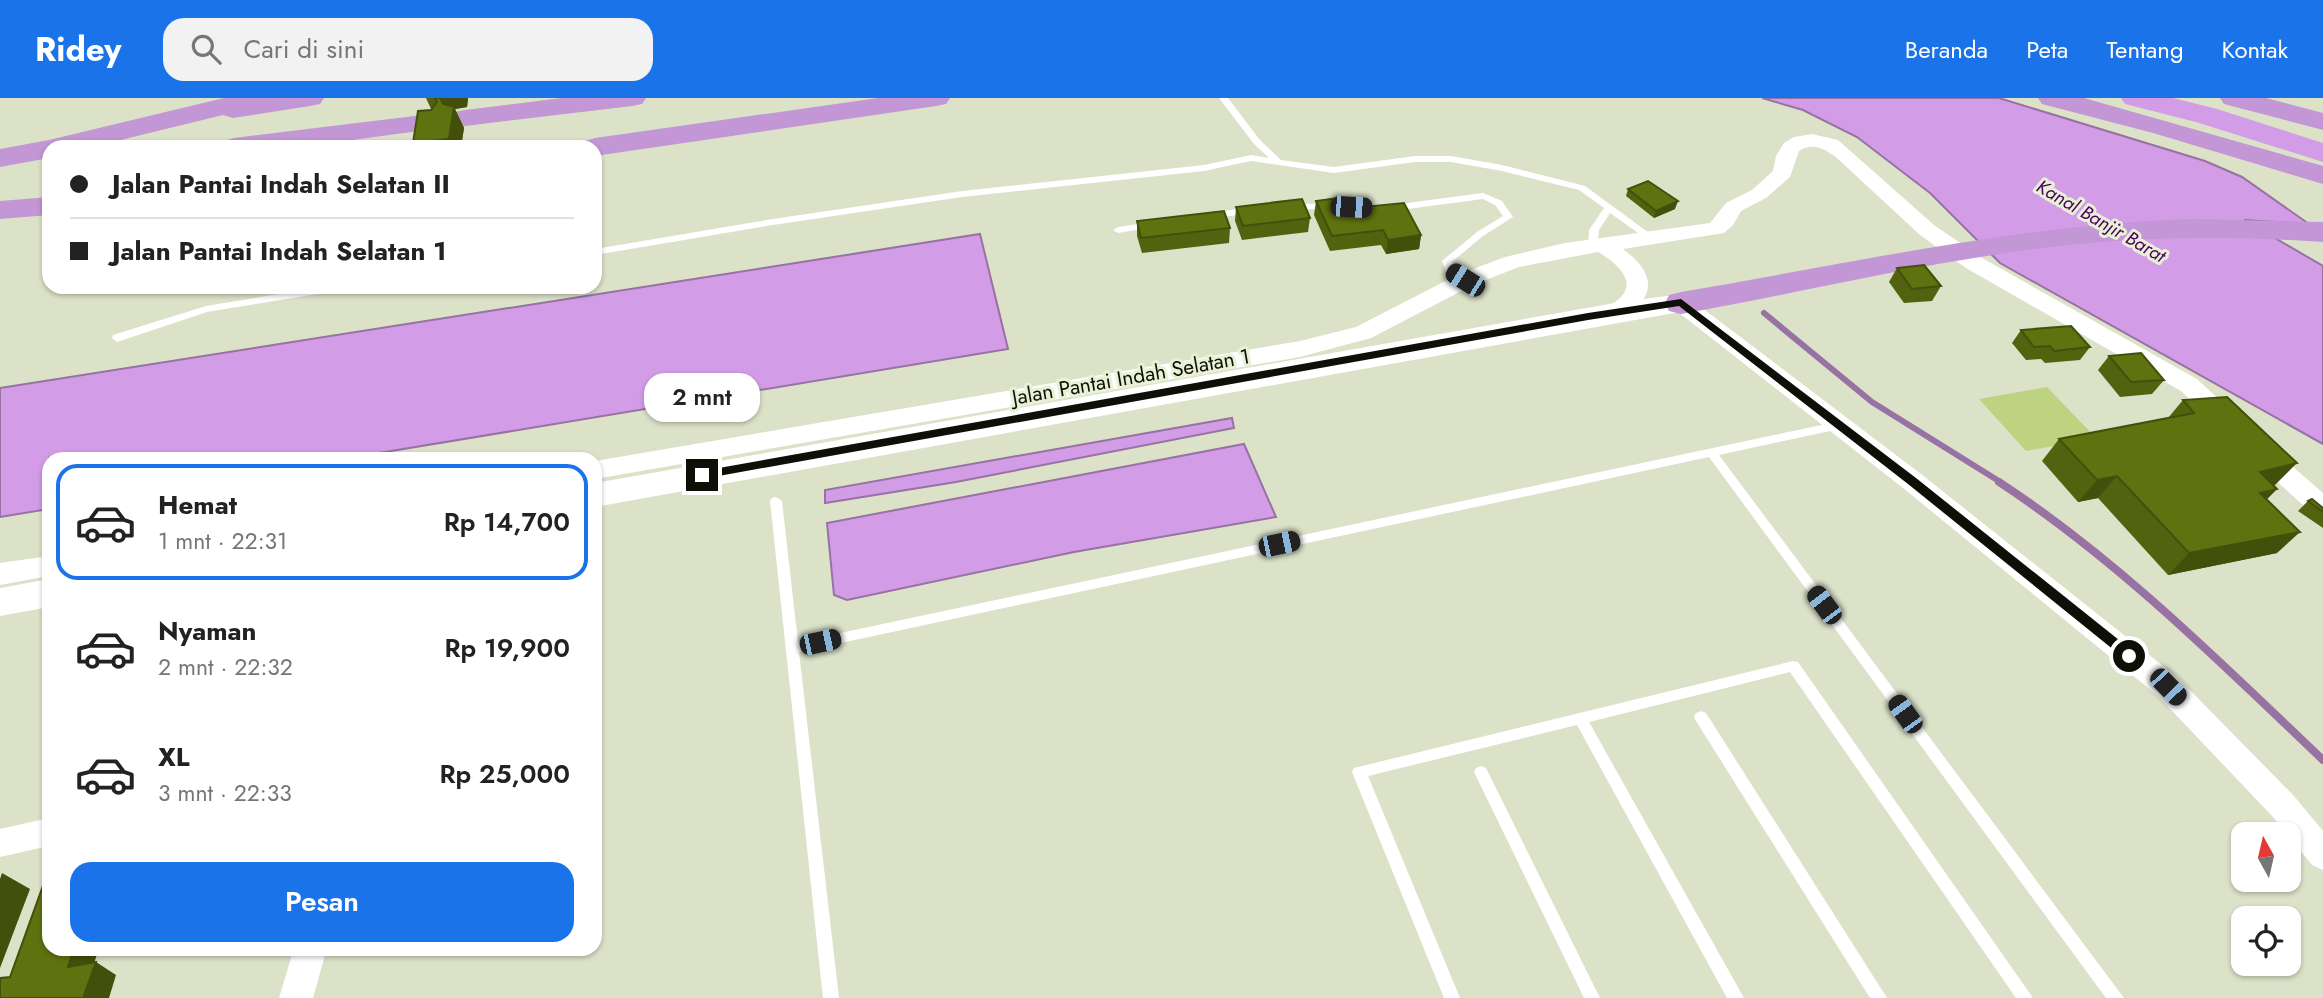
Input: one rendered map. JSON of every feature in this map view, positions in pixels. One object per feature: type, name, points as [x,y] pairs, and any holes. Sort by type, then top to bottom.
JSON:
[{"type":"highway","points":[[87,140],[258,98]]},
{"type":"highway","points":[[176,119],[310,98]]},
{"type":"highway","points":[[465,118],[632,98]]},
{"type":"highway","points":[[602,147],[936,98]]},
{"type":"highway","points":[[2052,98],[2163,127],[2323,175]]},
{"type":"highway","points":[[2234,98],[2323,122]]},
{"type":"highway","points":[[2289,98],[2323,107]]},
{"type":"highway","points":[[287,140],[431,121]]},
{"type":"highway","points":[[0,158],[42,150]]},
{"type":"highway","points":[[0,182],[42,175]]},
{"type":"highway","points":[[1688,308],[1927,257],[2043,239],[2155,228],[2266,227],[2323,232]]},
{"type":"street","name":"Jalan Pantai Indah Selatan 1","points":[[602,469],[1300,349],[1372,329],[1465,280],[1525,259],[1717,228],[1726,220],[1733,207],[1759,194],[1783,173],[1786,156],[1791,147],[1801,141],[1812,140],[1831,145],[1902,204],[1927,230],[1974,263],[2189,385],[2323,508]]},
{"type":"street","points":[[1597,246],[1626,261],[1637,280],[1634,298],[1615,312]]},
{"type":"street","name":"Jalan Pantai Indah Selatan 1","points":[[602,494],[1615,312],[1688,308]]},
{"type":"street","points":[[1688,308],[1840,425],[2168,687],[2283,806],[2323,855]]},
{"type":"street","points":[[0,575],[42,567]]},
{"type":"street","points":[[0,602],[42,594]]},
{"type":"street","points":[[0,843],[42,834]]},
{"type":"street","points":[[296,998],[309,956]]},
{"type":"lane","points":[[1223,98],[1256,142],[1278,160]]},
{"type":"lane","points":[[602,251],[962,194],[1203,168],[1251,159],[1278,160],[1309,168],[1334,170],[1415,159],[1451,159],[1551,178],[1582,188],[1651,238]]},
{"type":"lane","points":[[1278,206],[1385,209],[1491,197],[1505,209],[1508,217],[1447,261],[1451,272],[1465,280]]},
{"type":"lane","points":[[1198,218],[1265,208]]},
{"type":"lane","points":[[1597,246],[1594,230],[1609,208]]},
{"type":"lane","points":[[1118,230],[1158,224]]},
{"type":"lane","points":[[117,338],[206,309],[299,294]]},
{"type":"lane","points":[[793,648],[1840,425]]},
{"type":"lane","points":[[1711,452],[2116,998]]},
{"type":"lane","points":[[776,501],[831,998]]},
{"type":"lane","points":[[1452,998],[1359,772],[1793,666],[2025,998]]},
{"type":"lane","points":[[1701,717],[1880,998]]},
{"type":"lane","points":[[1580,718],[1736,998]]},
{"type":"lane","points":[[1481,772],[1592,998]]},
{"type":"green space","points":[[2047,387],[2096,438],[2026,451],[1979,399]]},
{"type":"water","name":"Kanal Banjir Barat","points":[[1762,98],[1999,98],[2205,161],[2242,177],[2309,224],[2244,220],[2323,266],[2323,444],[2000,263],[1930,193],[1857,137],[1803,110]]},
{"type":"water","points":[[980,234],[1008,349],[385,452],[42,452],[42,510],[0,517],[0,388]]},
{"type":"water","points":[[1232,418],[1234,428],[956,482],[825,503],[825,490]]},
{"type":"water","points":[[1244,444],[1276,517],[1074,552],[847,600],[834,595],[827,523]]},
{"type":"building","points":[[435,98],[440,98],[443,104],[454,107],[449,139],[413,140],[418,111],[431,110],[437,102]]},
{"type":"building","points":[[1648,181],[1678,201],[1656,211],[1628,189]]},
{"type":"building","points":[[1338,198],[1343,209],[1404,203],[1421,235],[1388,240],[1383,230],[1332,236],[1316,201]]},
{"type":"building","points":[[1302,199],[1310,218],[1243,226],[1236,207]]},
{"type":"building","points":[[1224,211],[1230,228],[1141,238],[1137,221]]},
{"type":"building","points":[[1924,265],[1941,286],[1912,289],[1897,268]]},
{"type":"building","points":[[2071,326],[2090,347],[2054,351],[2050,346],[2034,347],[2021,330]]},
{"type":"building","points":[[2141,353],[2164,380],[2131,382],[2109,356]]},
{"type":"building","points":[[2227,397],[2297,463],[2260,472],[2277,489],[2260,493],[2300,532],[2189,553],[2117,476],[2097,480],[2059,439],[2194,413],[2183,400]]},
{"type":"building","points":[[2312,499],[2323,508],[2323,512],[2308,501]]},
{"type":"building","points":[[42,888],[42,956],[71,956],[68,967],[96,962],[83,998],[0,998],[0,978],[10,977]]},
{"type":"waterway","points":[[2136,98],[2206,115],[2323,153]]},
{"type":"waterway","points":[[1764,313],[1872,402],[2002,483]]},
{"type":"waterway","points":[[1999,482],[2043,512],[2127,578],[2323,760]]},
{"type":"route","points":[[702,475],[1615,312],[1681,303],[1912,481],[2129,656]]}]
